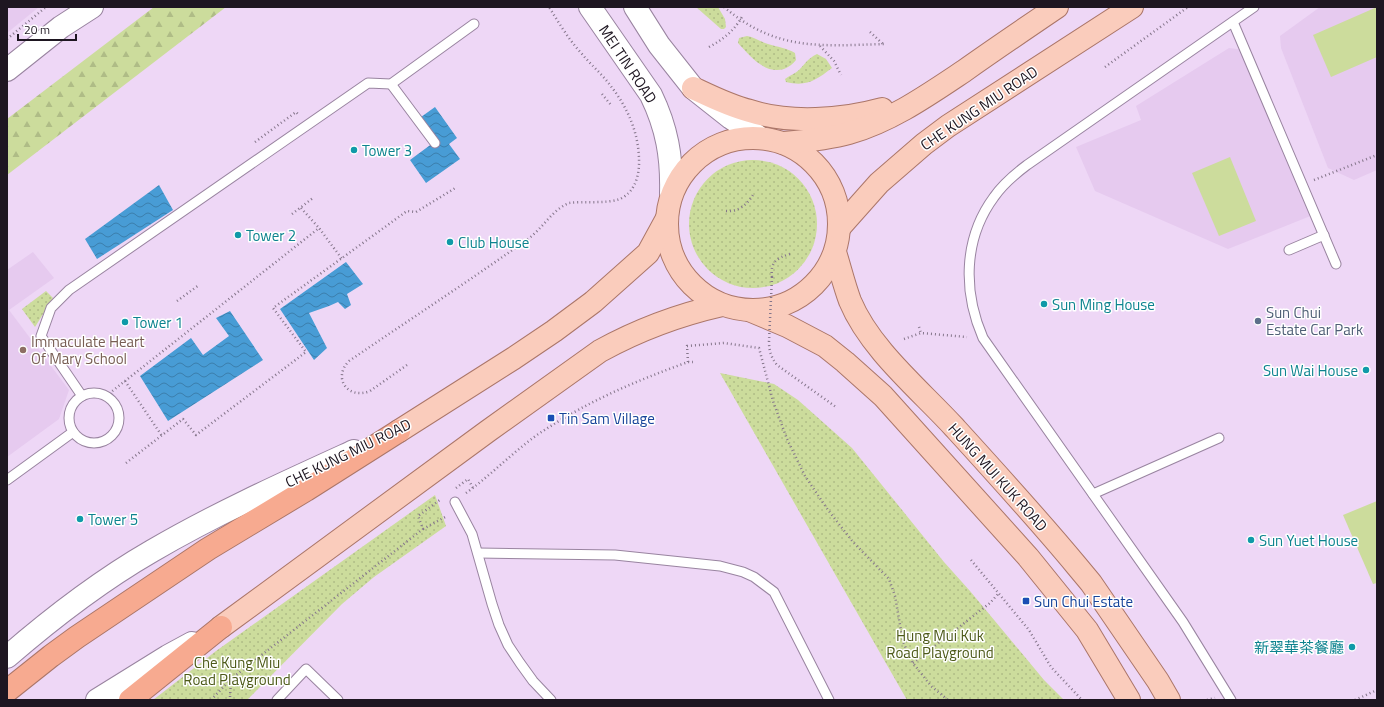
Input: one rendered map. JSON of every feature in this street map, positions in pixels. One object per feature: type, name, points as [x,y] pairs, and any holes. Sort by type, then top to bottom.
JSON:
[{"type":"highway","points":[[7,691],[77,637],[208,549],[306,490],[399,431]]},
{"type":"highway","points":[[130,700],[221,627]]},
{"type":"main road","points":[[7,70],[62,27],[92,7]]},
{"type":"main road","name":"MEI TIN ROAD","points":[[590,7],[651,95],[657,108],[663,122],[671,157],[671,193]]},
{"type":"main road","points":[[635,7],[659,45],[694,88],[731,118],[759,137]]},
{"type":"main road","name":"CHE KUNG MIU ROAD","points":[[783,143],[820,139],[849,133],[877,123],[903,110],[934,91],[1057,7]]},
{"type":"main road","name":"CHE KUNG MIU ROAD","points":[[840,228],[879,183],[924,144],[955,122],[1132,7]]},
{"type":"main road","points":[[694,88],[725,103],[751,112],[798,119],[822,119],[871,112],[901,104],[934,91]]},
{"type":"main road","name":"CHE KUNG MIU ROAD","points":[[759,137],[783,143],[795,148],[807,156],[825,176],[832,188],[839,214],[840,228],[835,252],[821,278],[811,288],[788,303],[776,307],[749,310],[722,305],[698,291],[688,282],[680,272],[674,260],[669,247],[666,220],[671,193],[684,170],[704,152],[716,145],[729,140],[759,137]]},
{"type":"main road","name":"CHE KUNG MIU ROAD","points":[[7,657],[49,622],[150,552],[189,530],[399,431],[531,347],[593,302],[648,253],[666,220]]},
{"type":"main road","name":"HUNG MUI KUK ROAD","points":[[835,252],[850,302],[863,325],[897,368],[993,470],[1091,583],[1158,681],[1169,700]]},
{"type":"main road","name":"CHE KUNG MIU ROAD","points":[[97,700],[168,656],[221,627],[600,351],[653,325],[690,312],[722,305]]},
{"type":"main road","name":"HUNG MUI KUK ROAD","points":[[749,310],[787,326],[825,346],[883,396],[1028,557],[1087,630],[1129,700]]},
{"type":"lane","points":[[1231,700],[1183,622],[983,338],[976,322],[972,304],[969,285],[969,267],[973,243],[980,221],[994,196],[1013,176],[1254,7]]},
{"type":"lane","points":[[1232,22],[1336,264]]},
{"type":"lane","points":[[82,396],[41,336],[51,308],[69,290],[368,83],[391,84],[474,24]]},
{"type":"lane","points":[[391,84],[434,143]]},
{"type":"lane","points":[[1289,250],[1324,235]]},
{"type":"lane","points":[[98,393],[106,396],[113,401],[118,408],[120,416],[116,432],[103,442],[94,444],[78,438],[73,432],[69,416],[71,408],[75,402],[82,396],[90,394],[98,393]]},
{"type":"lane","points":[[7,480],[73,432]]},
{"type":"lane","points":[[1093,494],[1219,438]]},
{"type":"lane","points":[[457,506],[472,534],[492,604],[508,645],[528,675],[551,700]]},
{"type":"lane","points":[[478,553],[615,555],[720,566],[743,572],[754,577],[774,592],[829,700]]},
{"type":"lane","points":[[277,700],[306,669],[338,700]]},
{"type":"path","points":[[7,39],[46,7]]},
{"type":"path","points":[[407,365],[370,391],[363,394],[356,394],[350,391],[344,386],[342,380],[344,366],[349,361],[530,238],[557,210],[564,205],[569,203],[612,201],[628,194],[637,181],[639,157],[638,142],[628,113],[610,85],[581,53],[549,7]]},
{"type":"path","points":[[724,7],[740,21],[768,35],[802,44],[820,46],[884,44],[870,32]]},
{"type":"path","points":[[1105,67],[1188,7]]},
{"type":"path","points":[[709,47],[722,40],[732,32],[743,15]]},
{"type":"path","points":[[820,46],[834,61],[841,75]]},
{"type":"path","points":[[602,94],[611,105]]},
{"type":"path","points":[[1302,185],[1377,155]]},
{"type":"path","points":[[126,463],[183,419],[196,435],[306,352],[273,308],[407,211],[416,212],[457,187]]},
{"type":"path","points":[[726,211],[736,210],[746,204],[754,193]]},
{"type":"path","points":[[292,214],[313,198]]},
{"type":"path","points":[[301,208],[319,228],[342,259]]},
{"type":"path","points":[[106,396],[319,228]]},
{"type":"path","points":[[790,254],[780,257],[774,262],[772,268],[769,341],[771,357],[782,368],[836,407]]},
{"type":"path","points":[[177,301],[198,285]]},
{"type":"path","points":[[919,327],[920,333]]},
{"type":"path","points":[[904,339],[920,333],[983,338]]},
{"type":"path","points":[[688,362],[687,346],[724,343],[759,348],[773,401],[787,439],[805,476],[832,516],[853,542],[889,579],[895,596],[903,642],[913,663],[931,686],[948,700]]},
{"type":"path","points":[[456,488],[468,479],[473,488],[536,436],[607,394],[644,378],[688,362],[694,362]]},
{"type":"path","points":[[125,381],[162,436]]},
{"type":"path","points":[[423,529],[418,516],[443,498]]},
{"type":"path","points":[[211,700],[231,679],[423,529],[457,506]]},
{"type":"path","points":[[972,560],[998,594],[1029,630],[1051,667],[1082,700]]},
{"type":"path","points":[[913,663],[990,603],[998,594]]},
{"type":"path","points":[[231,679],[230,697],[232,700]]},
{"type":"path","points":[[1355,700],[1377,690]]},
{"type":"shaded area","points":[[7,7],[39,7],[7,33]]},
{"type":"shaded area","points":[[1320,7],[1377,7],[1377,170],[1354,180],[1328,168],[1281,48],[1280,36]]},
{"type":"shaded area","points":[[1229,48],[1245,50],[1313,215],[1228,249],[1095,191],[1076,147],[1141,120],[1136,106]]},
{"type":"shaded area","name":"Immaculate Heart Of Mary School","points":[[33,252],[54,278],[9,310],[69,390],[59,419],[7,457],[7,270]]},
{"type":"green space","points":[[154,7],[226,7],[7,175],[7,119]]},
{"type":"green space","points":[[696,7],[718,7],[725,19],[726,27],[721,29]]},
{"type":"green space","points":[[1377,7],[1377,57],[1331,77],[1313,35]]},
{"type":"green space","points":[[747,36],[792,51],[795,53],[796,60],[784,69],[777,70],[764,67],[752,58],[738,43],[739,38]]},
{"type":"green space","points":[[817,54],[826,59],[832,68],[816,79],[806,83],[800,84],[786,82],[785,79]]},
{"type":"green space","points":[[1230,157],[1256,221],[1219,236],[1192,173]]},
{"type":"green space","points":[[759,160],[772,162],[789,170],[799,178],[807,188],[815,205],[817,224],[815,243],[807,260],[799,270],[789,278],[772,286],[747,288],[734,286],[717,278],[707,270],[699,260],[691,243],[689,218],[691,205],[699,188],[707,178],[717,170],[734,162]]},
{"type":"green space","points":[[46,291],[53,298],[35,327],[22,309]]},
{"type":"green space","name":"Hung Mui Kuk Road Playground","points":[[720,373],[774,384],[798,400],[852,448],[944,562],[1044,680],[1064,700],[907,700]]},
{"type":"green space","name":"Che Kung Miu Road Playground","points":[[435,495],[446,526],[374,577],[342,604],[247,700],[153,700],[216,651]]},
{"type":"green space","points":[[1377,501],[1377,583],[1373,584],[1343,515]]},
{"type":"water","points":[[435,107],[457,138],[449,144],[460,159],[426,183],[410,160],[437,140],[421,117]]},
{"type":"water","points":[[159,185],[173,210],[97,259],[85,239]]},
{"type":"water","points":[[346,262],[363,284],[347,294],[351,305],[345,309],[338,302],[309,313],[327,348],[314,360],[280,309]]},
{"type":"water","points":[[230,311],[263,360],[168,421],[140,376],[191,338],[203,355],[229,336],[216,318]]},
{"type":"place","name":"Tower 3","points":[[354,150]]},
{"type":"place","name":"Tower 2","points":[[238,235]]},
{"type":"place","name":"Club House","points":[[450,242]]},
{"type":"place","name":"Sun Ming House","points":[[1044,304]]},
{"type":"place","name":"Sun Chui Estate Car Park","points":[[1258,321]]},
{"type":"place","name":"Tower 1","points":[[125,322]]},
{"type":"place","name":"Immaculate Heart Of Mary School","points":[[23,350]]},
{"type":"place","name":"Sun Wai House","points":[[1366,370]]},
{"type":"place","name":"Tin Sam Village","points":[[551,418]]},
{"type":"place","name":"Tower 5","points":[[80,519]]},
{"type":"place","name":"Sun Yuet House","points":[[1251,540]]},
{"type":"place","name":"Sun Chui Estate","points":[[1026,601]]},
{"type":"place","name":"新翠華茶餐廳","points":[[1352,647]]}]
